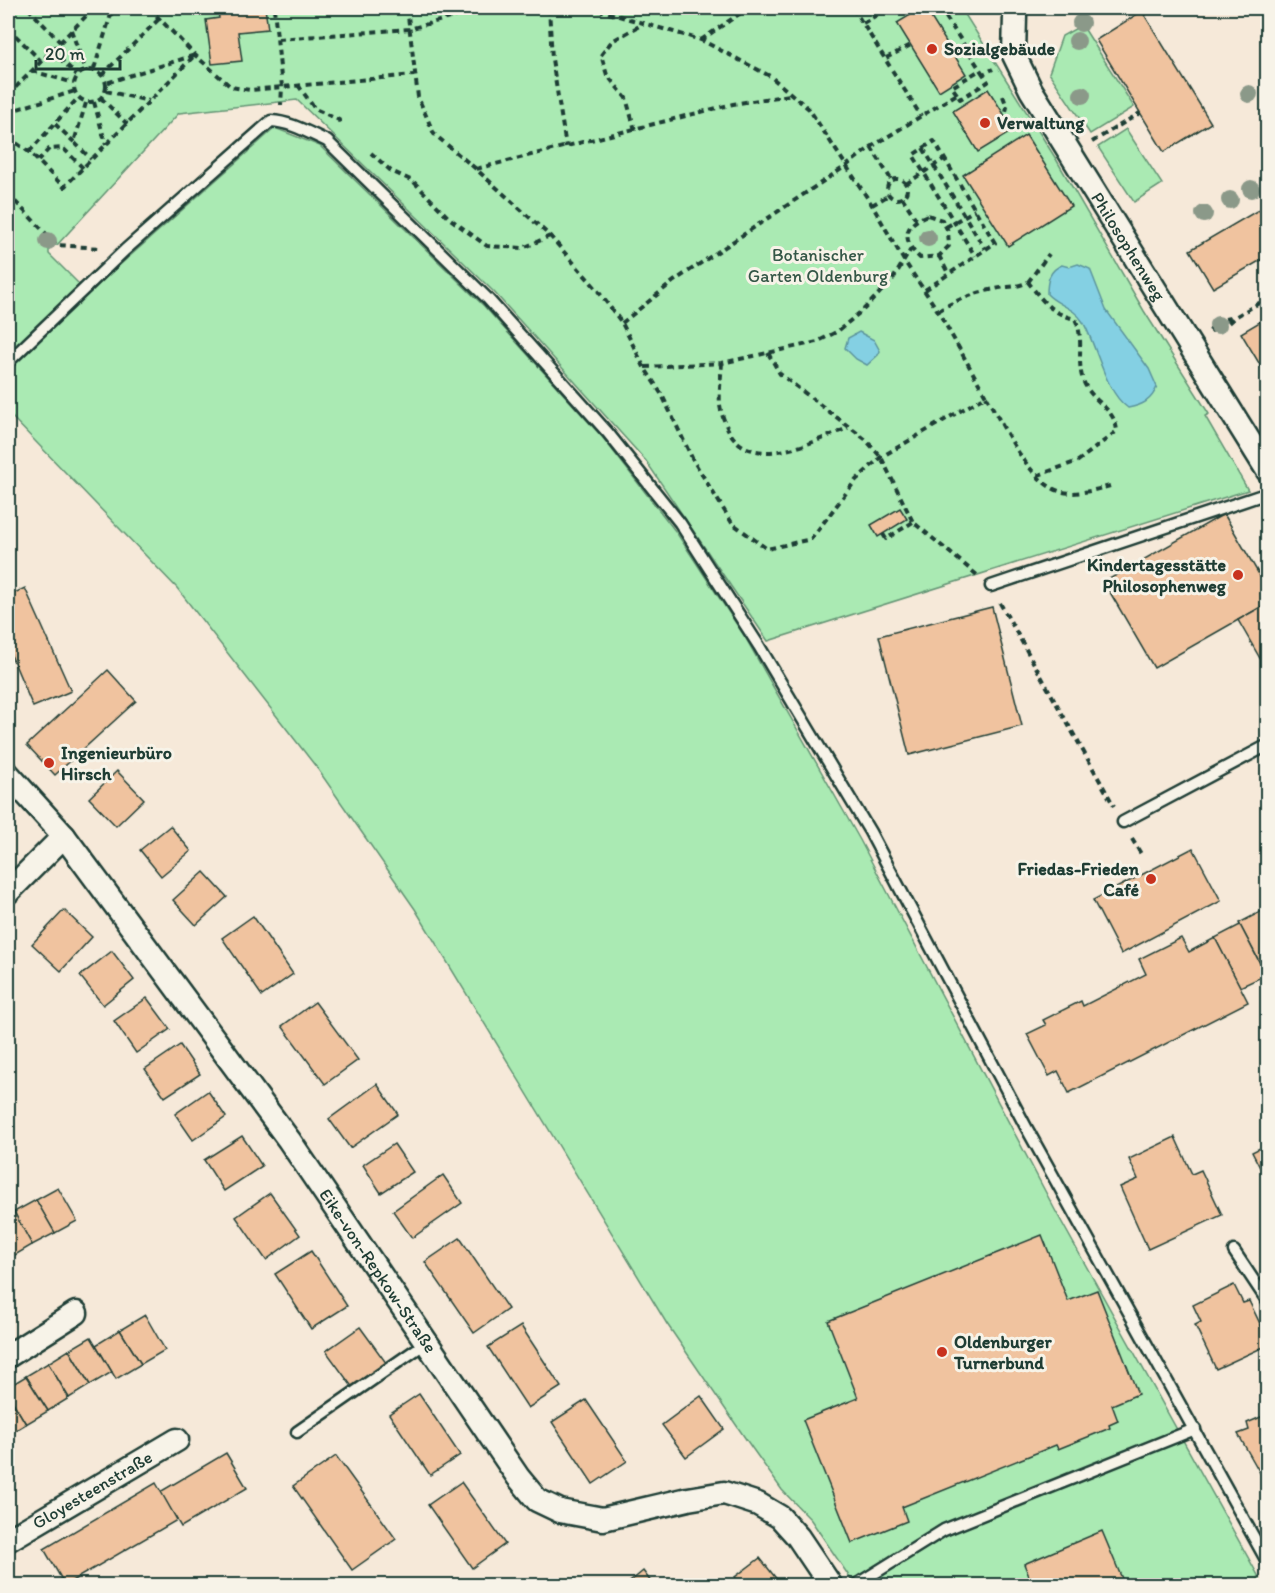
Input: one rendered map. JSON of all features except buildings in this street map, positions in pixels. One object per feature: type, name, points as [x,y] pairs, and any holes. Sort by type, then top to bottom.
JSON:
[{"type":"street","name":"Philosophenweg","points":[[1015,15],[1014,55],[1031,90],[1268,471]]},
{"type":"street","name":"Eike-von-Repkow-Straße","points":[[8,774],[64,836],[289,1140],[518,1477],[537,1500],[560,1511],[603,1519],[724,1493],[758,1504],[780,1517],[798,1537],[831,1586]]},
{"type":"street","points":[[8,892],[64,836]]},
{"type":"street","points":[[8,1356],[76,1313]]},
{"type":"street","name":"Gloyesteenstraße","points":[[8,1540],[177,1440]]},
{"type":"lane","points":[[8,362],[125,250],[271,122],[279,122],[327,141],[489,299],[608,433],[680,523],[759,646],[870,832],[1026,1127],[1268,1563]]},
{"type":"lane","points":[[991,586],[1268,493]]},
{"type":"lane","points":[[1123,822],[1268,745]]},
{"type":"lane","points":[[1234,1251],[1268,1302]]},
{"type":"lane","points":[[297,1432],[427,1342]]},
{"type":"lane","points":[[854,1586],[944,1530],[1195,1429]]},
{"type":"path","points":[[8,15],[14,8]]},
{"type":"path","points":[[28,8],[60,42]]},
{"type":"path","points":[[8,95],[94,8]]},
{"type":"path","points":[[94,69],[113,8]]},
{"type":"path","points":[[149,8],[231,87],[250,90],[414,75]]},
{"type":"path","points":[[274,8],[282,87]]},
{"type":"path","points":[[406,8],[418,97],[434,134],[477,169],[550,236],[595,287],[622,322],[644,367],[662,394],[693,460],[732,523],[767,549],[811,539],[856,480],[881,457],[986,396]]},
{"type":"path","points":[[278,39],[408,29],[457,16],[507,8]]},
{"type":"path","points":[[549,8],[552,59],[566,147]]},
{"type":"path","points":[[569,8],[595,9],[701,40],[770,76],[809,109],[938,311],[1020,456],[1036,476],[1059,491],[1086,492],[1110,486]]},
{"type":"path","points":[[701,40],[748,8]]},
{"type":"path","points":[[854,8],[921,117]]},
{"type":"path","points":[[863,23],[889,8]]},
{"type":"path","points":[[940,8],[982,72],[988,82],[960,99],[952,87],[982,72],[1014,55]]},
{"type":"path","points":[[102,75],[160,18]]},
{"type":"path","points":[[635,130],[626,98],[607,75],[601,55],[612,42],[643,24]]},
{"type":"path","points":[[8,28],[41,61]]},
{"type":"path","points":[[71,30],[86,71]]},
{"type":"path","points":[[885,58],[911,45]]},
{"type":"path","points":[[954,54],[965,46]]},
{"type":"path","points":[[52,51],[77,75]]},
{"type":"path","points":[[106,83],[195,54]]},
{"type":"path","points":[[8,137],[29,152],[64,187],[195,54]]},
{"type":"path","points":[[94,69],[102,75],[106,83],[105,91],[101,98],[86,103],[78,98],[74,83],[77,75],[94,69]]},
{"type":"path","points":[[32,71],[74,83]]},
{"type":"path","points":[[298,85],[315,109],[339,120],[342,134]]},
{"type":"path","points":[[8,112],[75,91]]},
{"type":"path","points":[[105,91],[149,101]]},
{"type":"path","points":[[622,322],[674,281],[871,147],[957,94]]},
{"type":"path","points":[[477,169],[733,104],[791,95]]},
{"type":"path","points":[[29,152],[78,98]]},
{"type":"path","points":[[101,98],[127,124]]},
{"type":"path","points":[[94,102],[106,145]]},
{"type":"path","points":[[74,142],[86,103]]},
{"type":"path","points":[[1071,155],[1140,112]]},
{"type":"path","points":[[55,124],[91,159]]},
{"type":"path","points":[[924,290],[996,243],[934,141],[913,155],[975,256]]},
{"type":"path","points":[[871,147],[892,181]]},
{"type":"path","points":[[38,161],[49,149],[63,148],[83,168]]},
{"type":"path","points":[[365,148],[391,171],[413,181],[449,218],[487,246],[523,248],[550,236]]},
{"type":"path","points":[[923,148],[985,249]]},
{"type":"path","points":[[906,184],[945,159]]},
{"type":"path","points":[[889,195],[888,186],[892,181],[898,179],[906,184]]},
{"type":"path","points":[[889,195],[894,198],[902,197],[906,194],[906,184]]},
{"type":"path","points":[[8,194],[57,245],[125,250]]},
{"type":"path","points":[[872,205],[889,195]]},
{"type":"path","points":[[902,197],[916,219]]},
{"type":"path","points":[[946,227],[975,210]]},
{"type":"path","points":[[928,215],[942,220],[948,231],[949,246],[939,256],[920,258],[911,249],[906,238],[908,229],[916,219],[928,215]]},
{"type":"path","points":[[644,367],[722,363],[817,342],[838,331],[864,309],[893,279],[911,249]]},
{"type":"path","points":[[938,311],[959,299],[997,288],[1021,286],[1028,282],[1049,254]]},
{"type":"path","points":[[939,256],[948,273]]},
{"type":"path","points":[[1028,282],[1044,302],[1059,315],[1075,319],[1080,330],[1079,359],[1082,379],[1090,394],[1111,413],[1116,421],[1117,431],[1078,460],[1036,476]]},
{"type":"path","points":[[1189,344],[1210,331],[1221,329],[1235,317],[1268,298]]},
{"type":"path","points":[[1210,331],[1216,321],[1235,317]]},
{"type":"path","points":[[768,352],[780,374],[865,439],[881,457],[913,522],[991,586],[1141,854]]},
{"type":"path","points":[[722,363],[720,406],[723,416],[735,441],[750,450],[767,452],[801,447],[848,428]]},
{"type":"path","points":[[883,534],[886,540],[913,522]]},
{"type":"green space","name":"Botanischer Garten Oldenburg","points":[[8,8],[961,8],[1056,159],[1144,311],[1209,414],[1205,416],[1248,490],[768,641],[646,461],[494,292],[297,100],[179,113],[57,245],[49,246],[49,254],[88,293],[275,128],[320,146],[484,306],[603,438],[676,532],[745,637],[860,840],[1055,1210],[1260,1579],[1244,1586],[855,1585],[811,1520],[782,1490],[667,1324],[415,909],[317,768],[177,588],[8,413]]},
{"type":"green space","points":[[1082,25],[1134,107],[1090,134],[1049,73],[1062,36]]},
{"type":"green space","points":[[1126,129],[1162,184],[1134,202],[1098,147]]},
{"type":"water","points":[[1078,264],[1090,269],[1106,310],[1149,369],[1157,387],[1152,396],[1142,404],[1128,408],[1120,401],[1107,380],[1083,322],[1075,313],[1047,294],[1048,280],[1054,270],[1062,265],[1069,267]]},
{"type":"water","points":[[859,332],[874,340],[880,351],[867,365],[856,359],[845,348],[848,338]]},
{"type":"place","name":"Sozialgebäude","points":[[932,49]]},
{"type":"place","name":"Verwaltung","points":[[985,123]]},
{"type":"place","name":"Kindertagesstätte Philosophenweg","points":[[1238,575]]},
{"type":"place","name":"Ingenieurbüro Hirsch","points":[[49,763]]},
{"type":"place","name":"Friedas-Frieden Café","points":[[1151,879]]},
{"type":"place","name":"Oldenburger Turnerbund","points":[[942,1352]]}]
